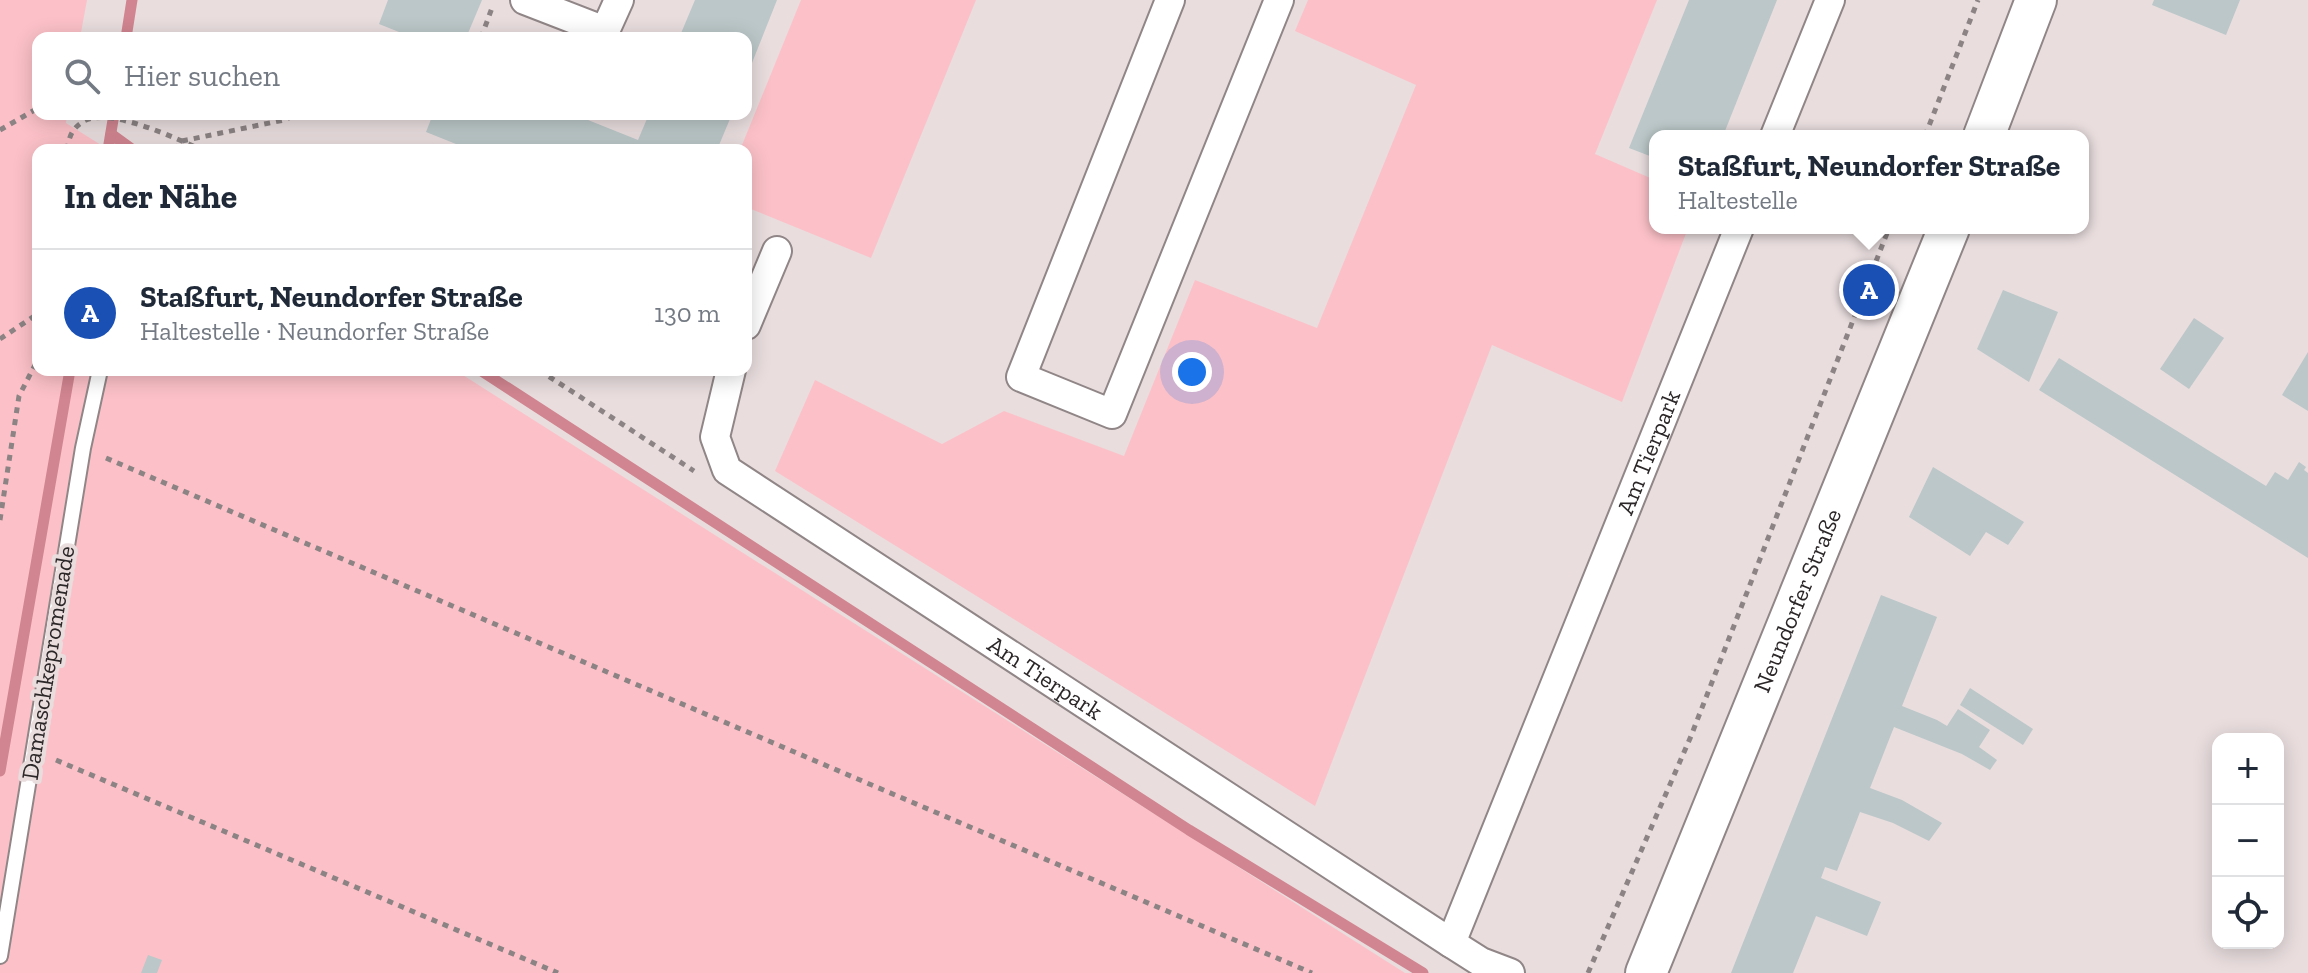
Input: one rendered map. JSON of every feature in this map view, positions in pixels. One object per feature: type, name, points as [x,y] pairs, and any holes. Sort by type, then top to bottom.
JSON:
[{"type":"main road","points":[[1986,130],[2036,0]]},
{"type":"main road","name":"Neundorfer Straße","points":[[1646,973],[1947,234]]},
{"type":"street","points":[[525,0],[605,31],[619,0]]},
{"type":"street","points":[[1170,0],[1021,377],[1112,414],[1279,0]]},
{"type":"street","points":[[1777,130],[1830,0]]},
{"type":"street","name":"Am Tierpark","points":[[1451,943],[1737,234]]},
{"type":"street","points":[[752,311],[777,251]]},
{"type":"street","name":"Am Tierpark","points":[[730,376],[715,437],[727,470],[1451,943],[1481,962],[1510,973]]},
{"type":"lane","name":"Damaschkepromenade","points":[[0,956],[83,448],[99,376]]},
{"type":"path","points":[[483,32],[495,0]]},
{"type":"path","points":[[1927,130],[1978,0]]},
{"type":"path","points":[[0,130],[32,111]]},
{"type":"path","points":[[68,144],[70,134],[83,120]]},
{"type":"path","points":[[115,120],[130,122],[189,144]]},
{"type":"path","points":[[179,144],[284,120]]},
{"type":"path","points":[[1588,973],[1691,736],[1887,234]]},
{"type":"path","points":[[0,339],[32,318]]},
{"type":"path","points":[[0,520],[19,396],[32,371]]},
{"type":"path","points":[[83,448],[1312,973]]},
{"type":"path","points":[[33,750],[558,973]]},
{"type":"shaded area","points":[[0,0],[87,0],[81,32],[32,32],[32,120],[66,120],[66,123],[99,144],[32,144],[32,376],[464,376],[1405,973],[0,973]]},
{"type":"shaded area","points":[[801,0],[976,0],[871,258],[752,209],[752,144],[742,144]]},
{"type":"shaded area","points":[[1308,0],[1657,0],[1595,154],[1649,177],[1649,234],[1686,234],[1622,402],[1492,345],[1315,806],[775,471],[815,380],[942,444],[1004,411],[1124,456],[1195,280],[1317,328],[1416,85],[1295,31]]},
{"type":"building","points":[[388,0],[482,0],[469,32],[399,32],[379,24]]},
{"type":"building","points":[[695,0],[777,0],[752,63],[752,32],[682,32]]},
{"type":"building","points":[[1689,0],[1777,0],[1725,130],[1649,130],[1649,156],[1629,148]]},
{"type":"building","points":[[2154,0],[2240,0],[2226,35],[2152,5]]},
{"type":"building","points":[[431,120],[588,120],[638,140],[646,120],[730,120],[720,144],[456,144],[426,132]]},
{"type":"building","points":[[2003,290],[2058,312],[2029,382],[1977,349]]},
{"type":"building","points":[[2194,318],[2224,338],[2189,389],[2160,369]]},
{"type":"building","points":[[2308,352],[2308,411],[2282,395]]},
{"type":"building","points":[[2059,358],[2266,486],[2275,472],[2288,480],[2299,462],[2306,467],[2308,558],[2039,390]]},
{"type":"building","points":[[1933,467],[2024,522],[2008,545],[1986,532],[1970,556],[1909,517]]},
{"type":"building","points":[[1881,595],[1937,617],[1902,706],[1947,726],[1958,709],[1990,730],[1979,747],[1997,760],[1990,770],[1962,754],[1894,727],[1870,788],[1902,800],[1942,823],[1929,841],[1893,823],[1860,812],[1837,871],[1825,867],[1821,878],[1881,902],[1867,936],[1816,916],[1793,973],[1731,973]]},
{"type":"building","points":[[1970,688],[2033,729],[2023,745],[1960,705]]},
{"type":"building","points":[[148,955],[162,960],[157,973],[141,973]]},
{"type":"waterway","points":[[127,32],[132,0]]},
{"type":"waterway","points":[[109,144],[113,120]]},
{"type":"waterway","points":[[111,134],[125,144]]},
{"type":"waterway","points":[[0,771],[69,376]]},
{"type":"waterway","points":[[489,376],[1189,830],[1423,973]]},
{"type":"place","name":"Staßfurt, Neundorfer Straße","points":[[1869,290]]}]
